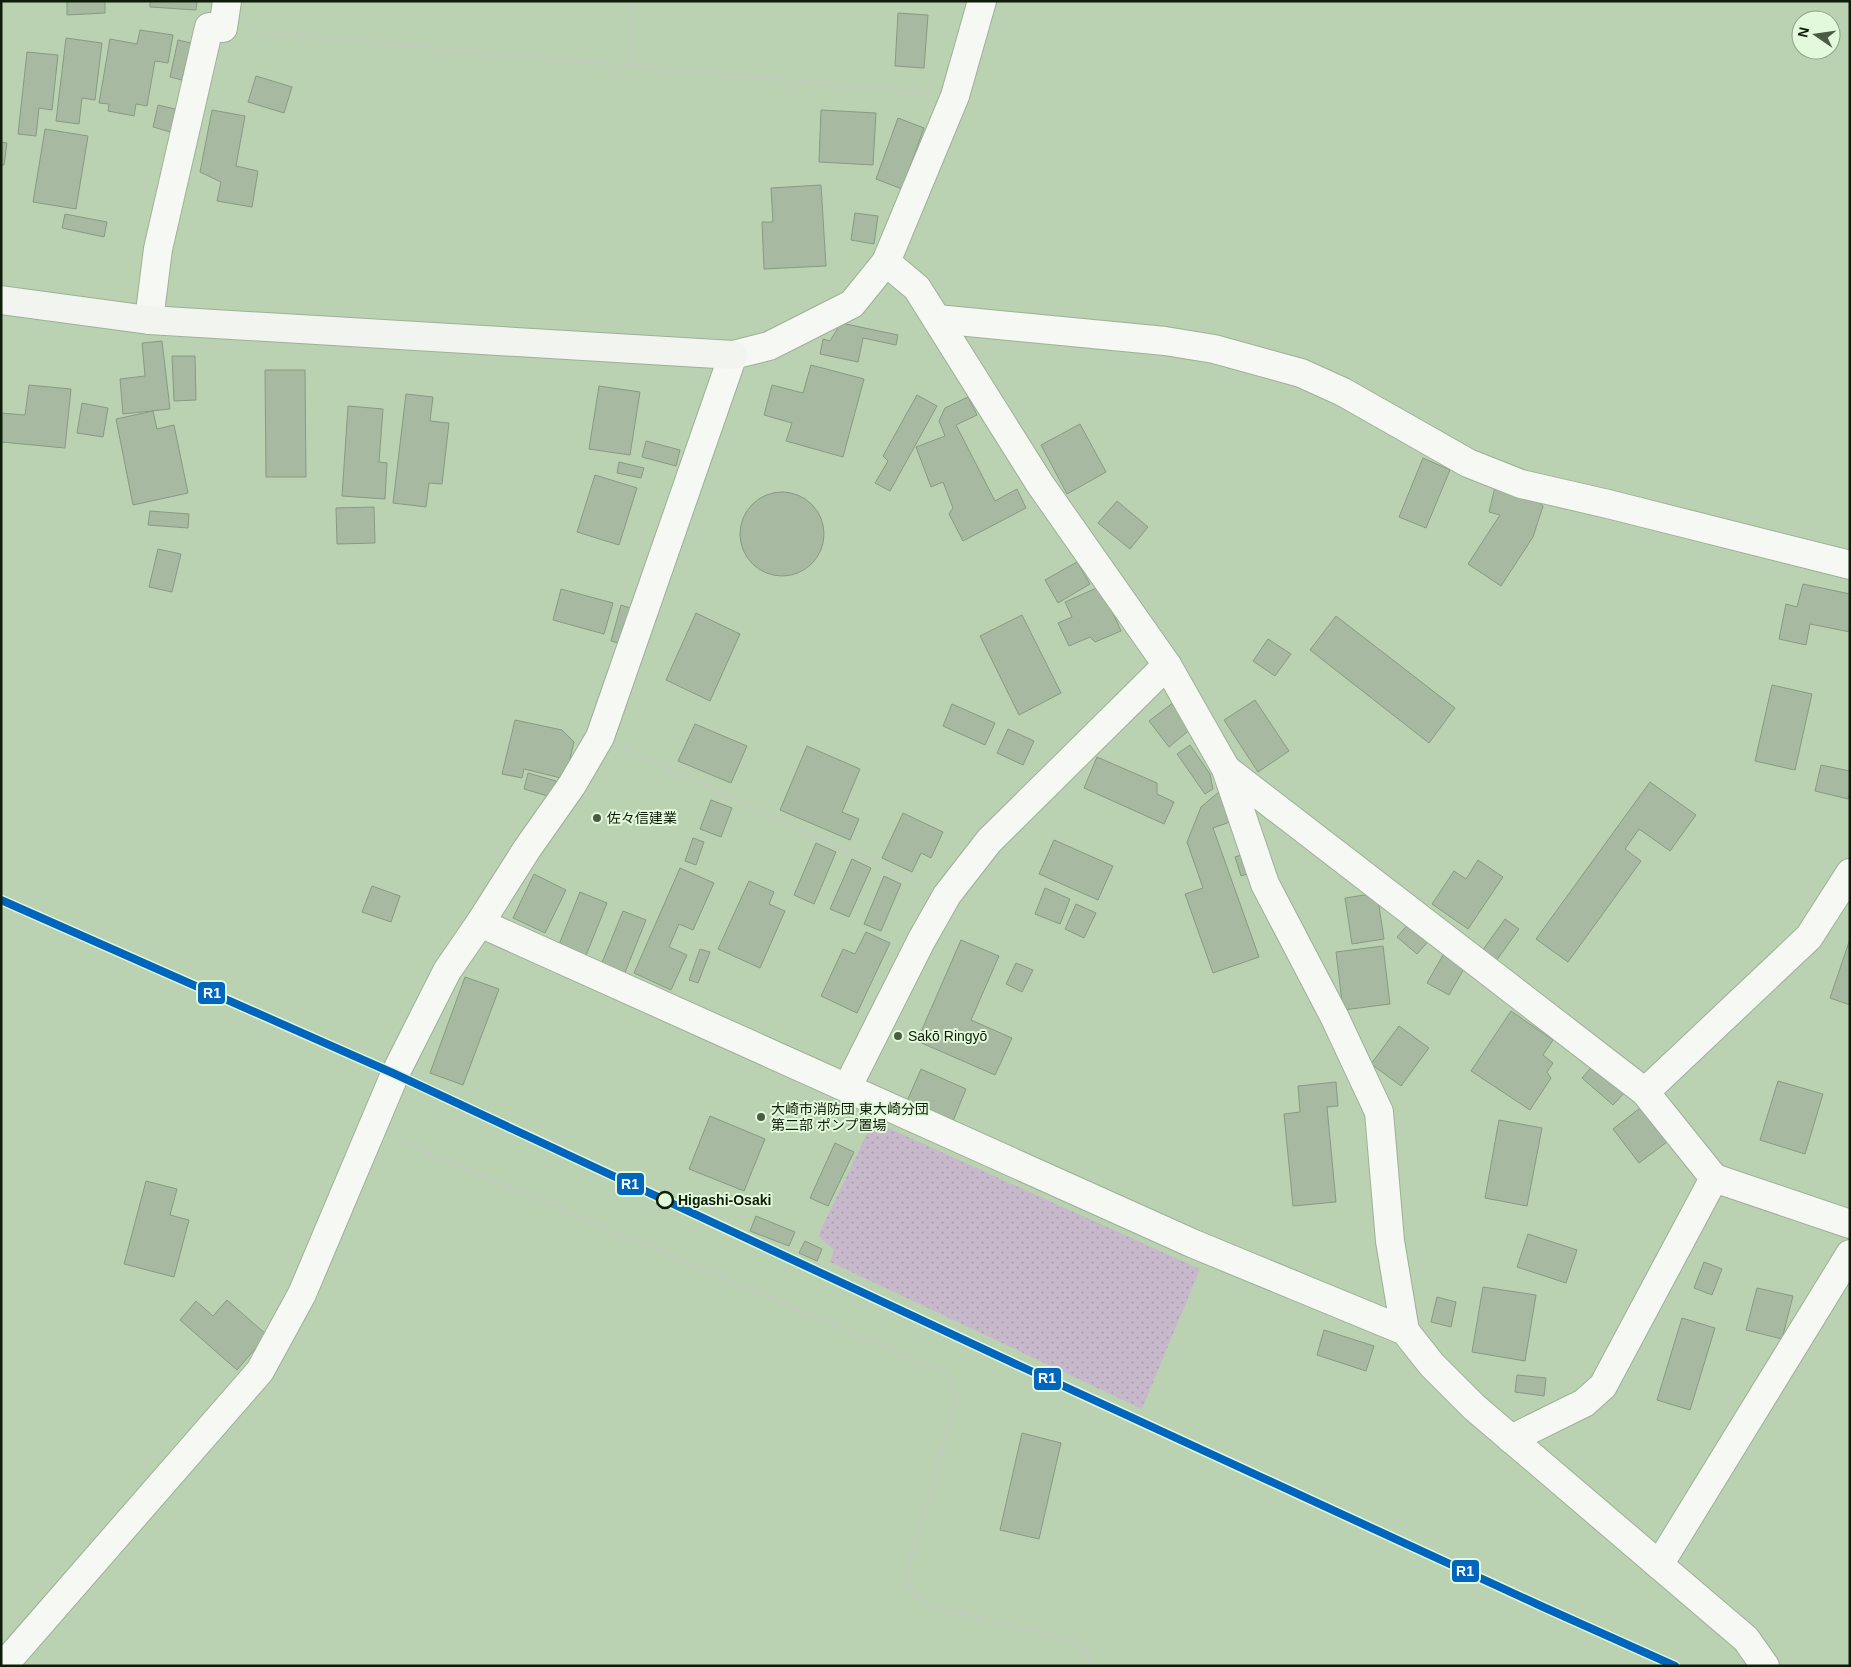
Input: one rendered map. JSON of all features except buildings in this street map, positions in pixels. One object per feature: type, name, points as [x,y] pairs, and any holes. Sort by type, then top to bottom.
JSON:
[{"type":"street","points":[[149,320],[158,249],[209,27],[224,28],[227,1]]},
{"type":"street","points":[[1,300],[149,320],[734,355],[769,346],[852,304],[886,262],[955,96],[982,1]]},
{"type":"street","points":[[886,262],[918,288],[1040,484],[1167,665],[1226,769],[1265,884],[1335,1018],[1379,1112],[1390,1241],[1405,1331],[1432,1365],[1474,1407],[1746,1639],[1765,1666]]},
{"type":"street","points":[[937,319],[1165,341],[1214,349],[1301,373],[1343,392],[1468,462],[1521,484],[1608,504],[1850,566]]},
{"type":"street","points":[[3,1666],[260,1371],[302,1294],[395,1074],[447,971],[572,784],[600,737],[734,355]]},
{"type":"street","points":[[847,1088],[920,941],[946,895],[989,841],[1167,665]]},
{"type":"street","points":[[1226,769],[1646,1092],[1714,1178],[1850,1224]]},
{"type":"street","points":[[1646,1092],[1809,937],[1850,872]]},
{"type":"street","points":[[480,922],[1194,1244],[1405,1331]]},
{"type":"street","points":[[1511,1438],[1584,1403],[1603,1386],[1714,1178]]},
{"type":"street","points":[[1659,1566],[1850,1254]]},
{"type":"path","points":[[628,65],[634,1]]},
{"type":"path","points":[[224,28],[955,96]]},
{"type":"path","points":[[600,737],[946,895]]},
{"type":"path","points":[[372,1129],[940,1370],[952,1380],[958,1395],[908,1568],[907,1585],[919,1599],[937,1608],[1072,1640],[1086,1650],[1090,1666]]},
{"type":"shaded area","points":[[873,1121],[1200,1269],[1142,1409],[830,1262],[834,1250],[818,1236]]},
{"type":"transit line","name":"R1","points":[[1,900],[395,1074],[1020,1366],[1675,1666]]},
{"type":"place","name":"佐々信建業","points":[[597,818]]},
{"type":"place","name":"Sakō Ringyō","points":[[898,1036]]},
{"type":"place","name":"大崎市消防団 東大崎分団 第二部 ポンプ置場","points":[[761,1117]]},
{"type":"place","name":"Higashi-Osaki","points":[[665,1200]]}]
